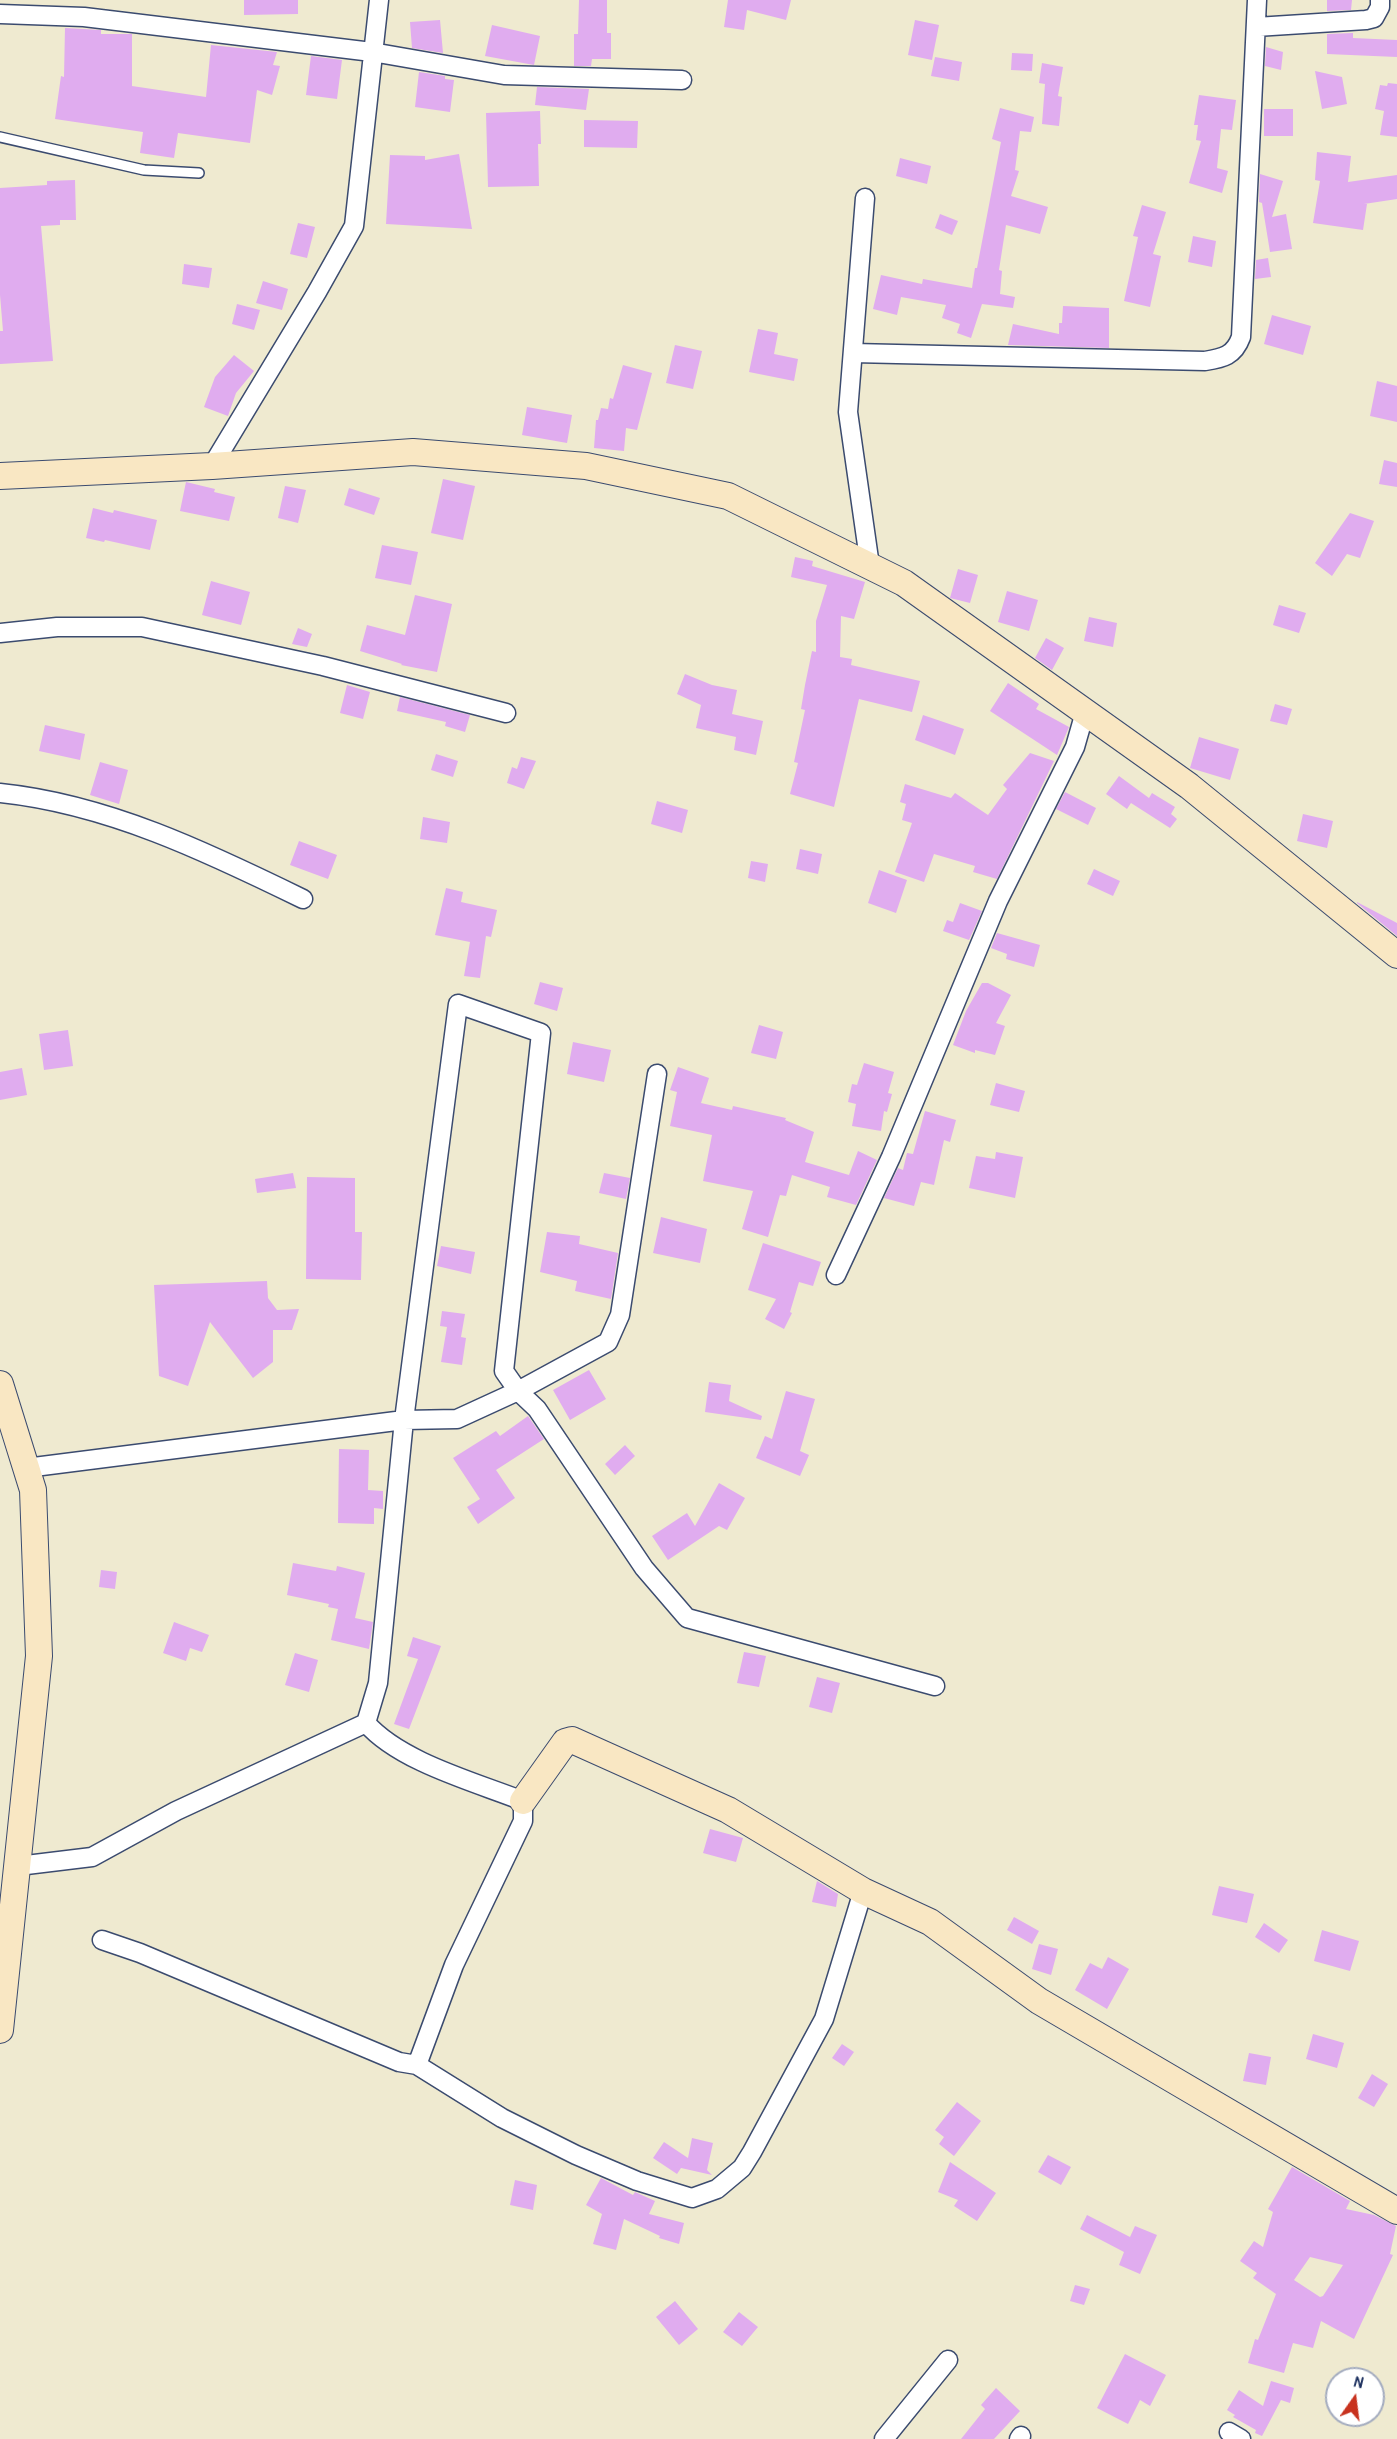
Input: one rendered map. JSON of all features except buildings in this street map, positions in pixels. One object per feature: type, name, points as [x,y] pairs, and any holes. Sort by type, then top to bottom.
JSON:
[{"type":"street","points":[[212,466],[354,226],[379,0]]},
{"type":"street","points":[[853,353],[1205,361],[1225,358],[1236,350],[1241,337],[1257,0]]},
{"type":"street","points":[[1256,27],[1366,20],[1374,18],[1380,7],[1380,0]]},
{"type":"street","points":[[0,14],[84,17],[372,52],[504,75],[682,80]]},
{"type":"street","points":[[865,198],[848,412],[870,566]]},
{"type":"street","points":[[0,476],[212,466],[413,452],[586,466],[728,496],[904,583],[1189,786],[1397,955]]},
{"type":"street","points":[[0,633],[57,627],[142,627],[323,666],[506,713]]},
{"type":"street","points":[[836,1275],[891,1157],[998,901],[1075,747],[1085,712]]},
{"type":"street","points":[[0,793],[27,796],[117,818],[219,857],[303,898]]},
{"type":"street","points":[[18,1866],[92,1857],[176,1811],[366,1723],[378,1683],[404,1420],[458,1004],[541,1034],[504,1371],[518,1391],[537,1408],[644,1568],[687,1618],[935,1686]]},
{"type":"street","points":[[26,1468],[404,1420],[457,1419],[518,1391],[608,1342],[620,1315],[657,1074]]},
{"type":"street","points":[[0,1383],[33,1490],[39,1656],[0,2030]]},
{"type":"street","points":[[366,1723],[378,1737],[414,1758],[523,1802]]},
{"type":"street","points":[[417,2065],[454,1965],[522,1821],[523,1802],[565,1742],[572,1740],[728,1810],[863,1891],[930,1922],[1039,2001],[1397,2211]]},
{"type":"street","points":[[102,1940],[140,1953],[399,2062],[417,2065],[502,2118],[637,2181],[692,2198],[717,2189],[742,2169],[824,2019],[863,1891]]},
{"type":"street","points":[[884,2439],[948,2360]]},
{"type":"lane","points":[[0,137],[144,170],[199,173]]}]
